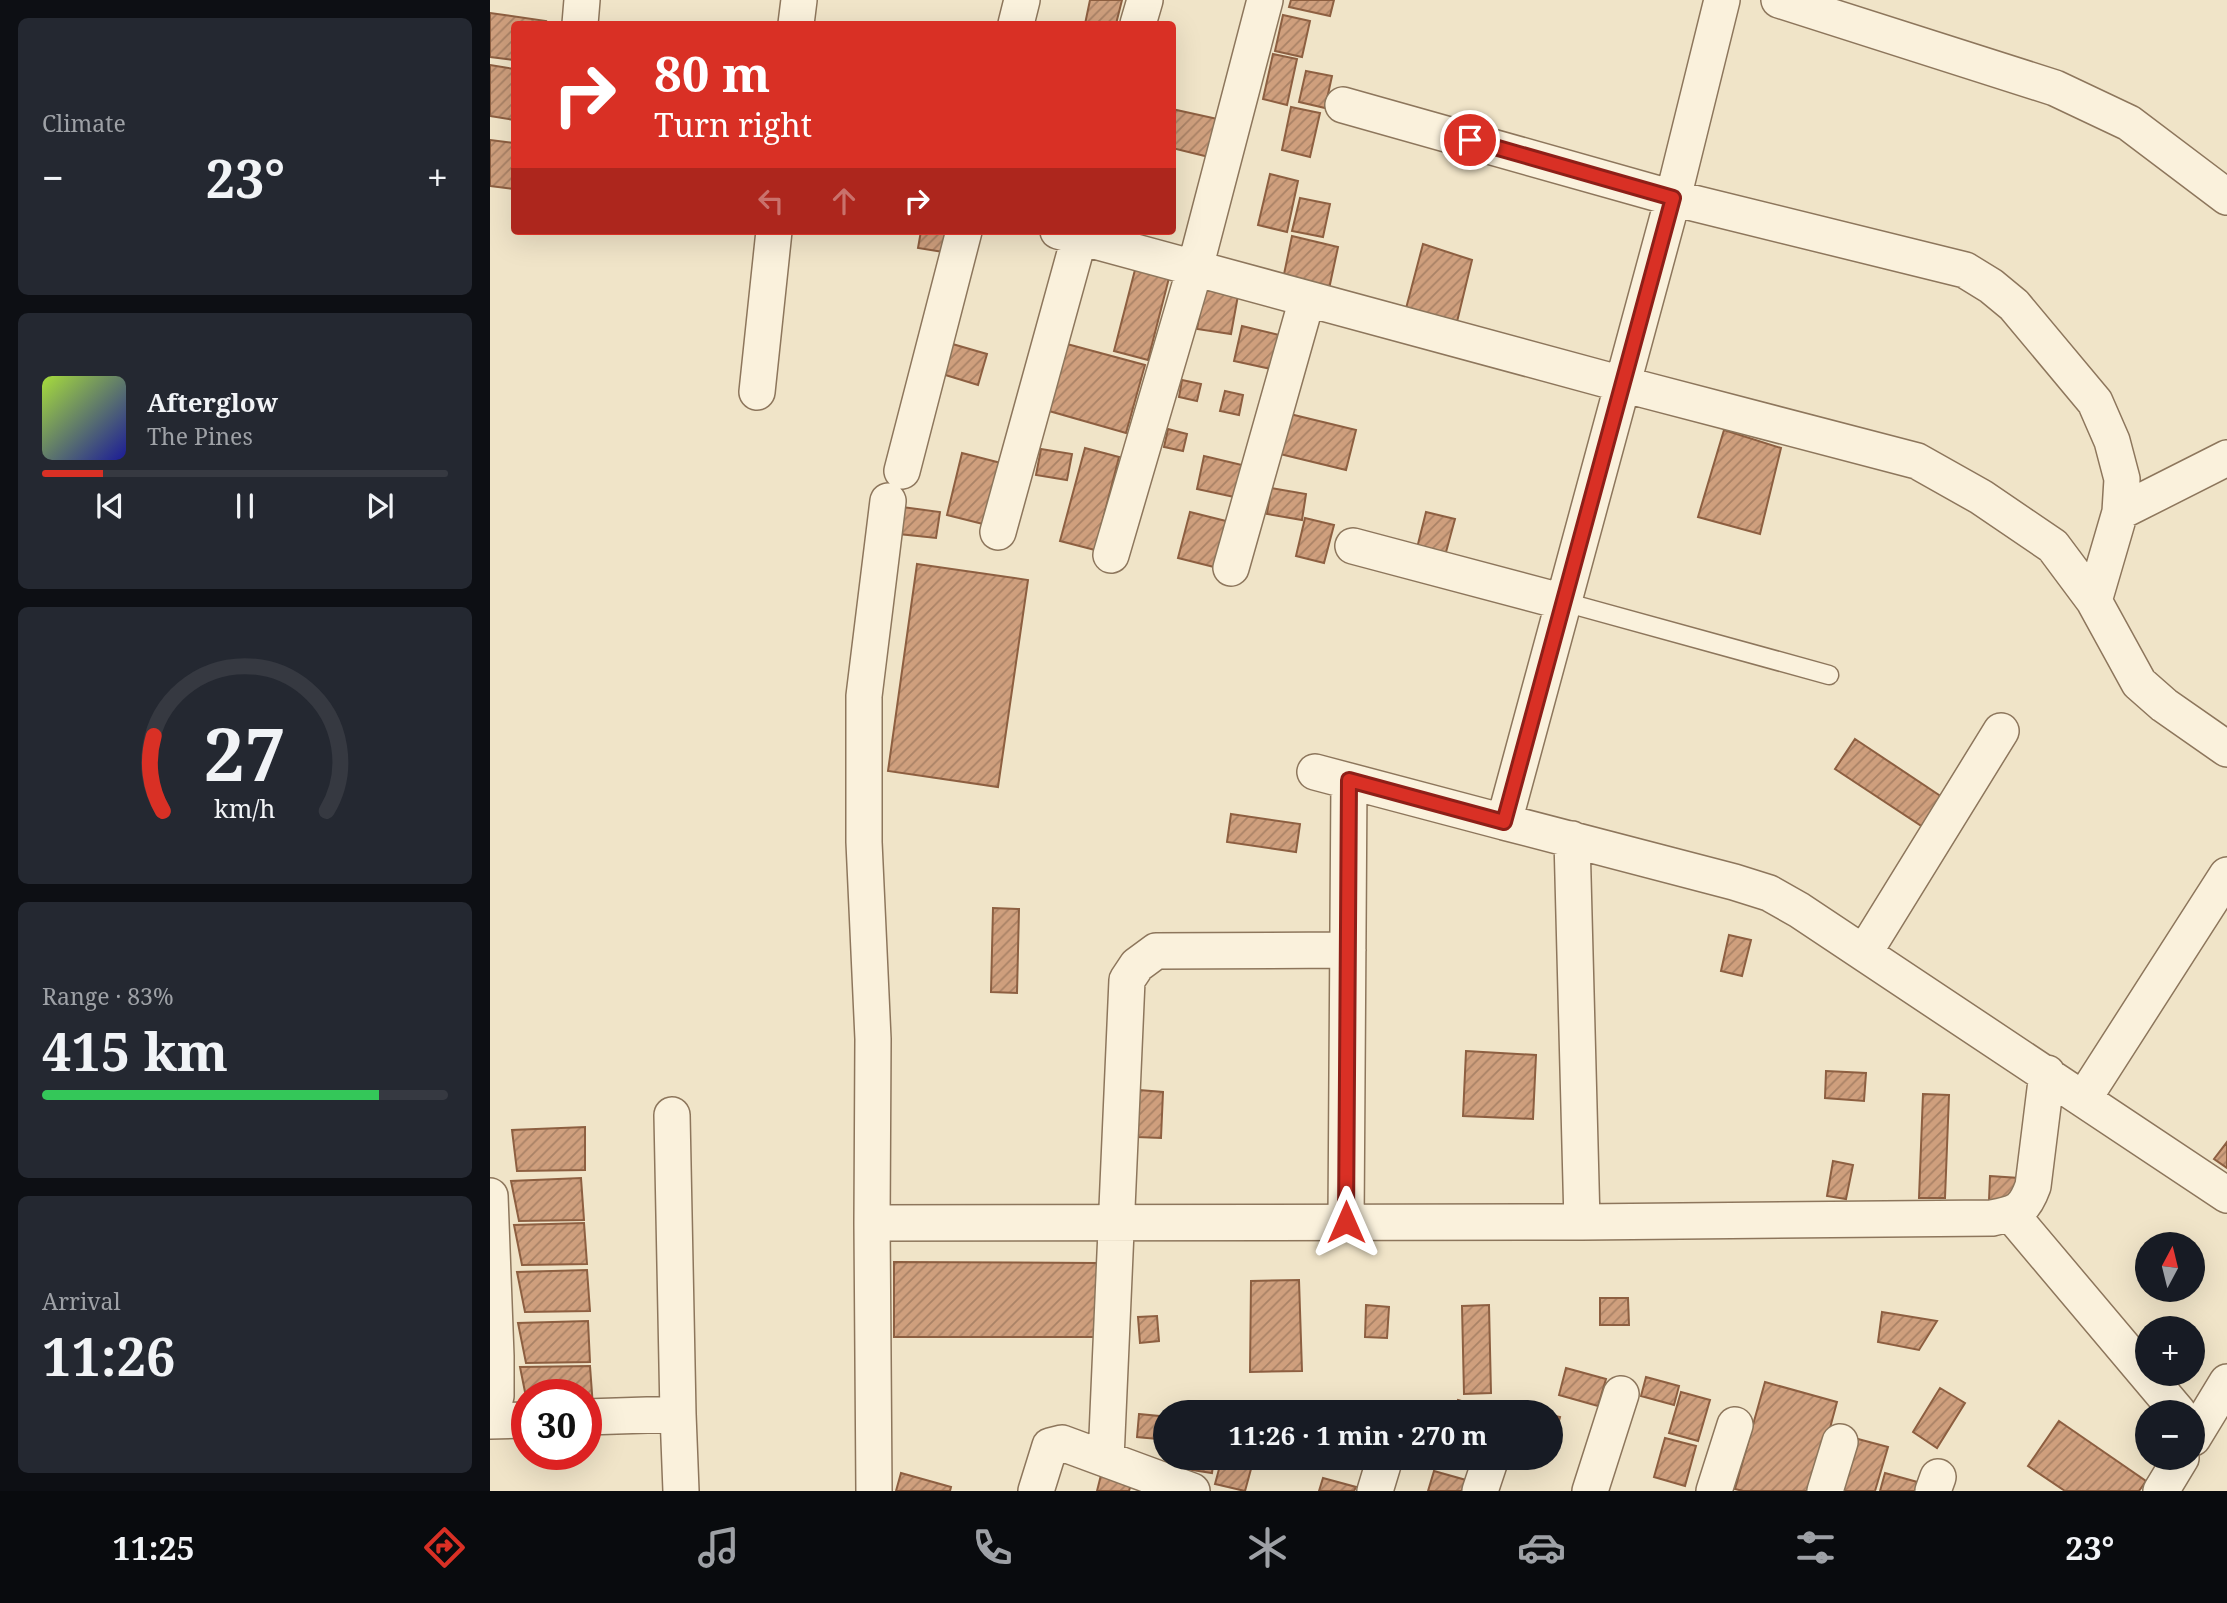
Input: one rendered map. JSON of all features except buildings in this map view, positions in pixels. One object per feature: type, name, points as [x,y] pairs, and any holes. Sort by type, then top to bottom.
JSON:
[{"type":"street","points":[[580,21],[582,0]]},
{"type":"street","points":[[796,21],[799,0]]},
{"type":"street","points":[[1017,21],[1022,0]]},
{"type":"street","points":[[1139,21],[1144,0]]},
{"type":"street","points":[[1111,555],[1195,268],[1265,0]]},
{"type":"street","points":[[1504,822],[1673,198],[1722,0]]},
{"type":"street","points":[[1779,0],[2055,88],[2129,123],[2227,197]]},
{"type":"street","points":[[1343,104],[1673,198],[1965,270],[1991,286],[2014,305],[2095,402],[2112,441],[2122,479],[2120,512],[2094,601]]},
{"type":"street","points":[[757,392],[774,235]]},
{"type":"street","points":[[874,1491],[873,1039],[864,842],[864,696],[895,486],[963,235]]},
{"type":"street","points":[[998,532],[1072,235]]},
{"type":"street","points":[[1080,235],[1307,299],[1917,461],[1981,497],[2053,546],[2094,601],[2139,683],[2164,705],[2227,749]]},
{"type":"street","points":[[1231,568],[1307,299]]},
{"type":"street","points":[[2120,512],[2227,458]]},
{"type":"street","points":[[1353,546],[1564,602]]},
{"type":"street","points":[[1864,953],[2001,731]]},
{"type":"street","points":[[1315,772],[1769,893],[2048,1073],[2227,1195]]},
{"type":"street","points":[[1346,1222],[1349,780]]},
{"type":"street","points":[[1572,839],[1582,1222]]},
{"type":"street","points":[[2084,1098],[2227,875]]},
{"type":"street","points":[[1106,1459],[1127,980],[1137,965],[1156,951],[1348,950]]},
{"type":"street","points":[[872,1223],[1582,1222],[1992,1217],[2011,1214],[2026,1203],[2032,1186],[2048,1073]]},
{"type":"street","points":[[672,1115],[681,1491]]},
{"type":"street","points":[[490,1196],[496,1356],[496,1396],[490,1419],[511,1420]]},
{"type":"street","points":[[2011,1214],[2161,1400]]},
{"type":"street","points":[[2205,1411],[2227,1382]]},
{"type":"street","points":[[1590,1491],[1621,1394]]},
{"type":"street","points":[[602,1416],[678,1414]]},
{"type":"street","points":[[1714,1491],[1735,1425]]},
{"type":"street","points":[[1825,1491],[1840,1442]]},
{"type":"street","points":[[1036,1491],[1050,1446],[1062,1443],[1106,1459],[1151,1484],[1192,1491]]},
{"type":"street","points":[[1375,1491],[1381,1470]]},
{"type":"street","points":[[1480,1491],[1487,1470]]},
{"type":"street","points":[[2161,1491],[2171,1470]]},
{"type":"lane","points":[[1564,602],[1829,675]]},
{"type":"route","points":[[1346,1222],[1349,780],[1504,822],[1673,198],[1470,140]]}]
